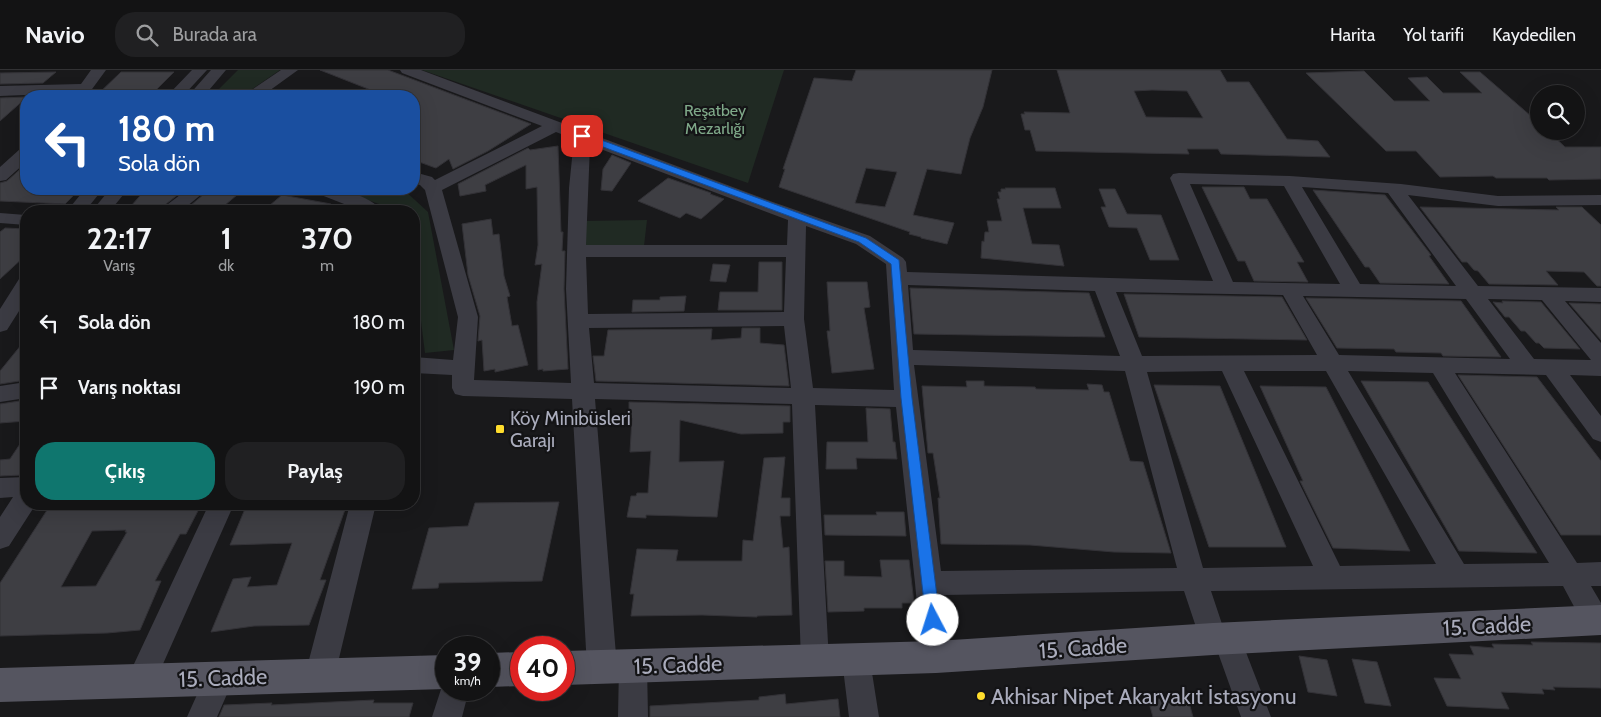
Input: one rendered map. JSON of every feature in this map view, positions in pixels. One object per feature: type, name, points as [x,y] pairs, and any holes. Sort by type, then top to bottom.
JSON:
[{"type":"main road","name":"15. Cadde","points":[[575,668],[936,657],[1220,639],[1598,620]]},
{"type":"main road","name":"15. Cadde","points":[[0,685],[435,672]]},
{"type":"street","points":[[84,90],[99,70]]},
{"type":"street","points":[[181,90],[200,70]]},
{"type":"street","points":[[201,90],[219,70]]},
{"type":"street","points":[[261,90],[291,70]]},
{"type":"street","points":[[407,70],[862,240],[896,262],[906,398],[929,583],[936,657]]},
{"type":"street","points":[[0,91],[20,91]]},
{"type":"street","points":[[433,188],[555,126]]},
{"type":"street","points":[[582,136],[576,289],[584,391],[618,667],[633,717]]},
{"type":"street","points":[[0,176],[20,158]]},
{"type":"street","points":[[1226,288],[1179,178],[1290,181],[1394,189],[1498,201],[1599,202]]},
{"type":"street","points":[[420,179],[426,181],[433,188],[468,317],[463,388],[906,398]]},
{"type":"street","points":[[1290,181],[1354,290]]},
{"type":"street","points":[[1394,189],[1527,366]]},
{"type":"street","points":[[81,205],[89,195]]},
{"type":"street","points":[[106,205],[114,195]]},
{"type":"street","points":[[178,205],[191,195]]},
{"type":"street","points":[[338,195],[366,205]]},
{"type":"street","points":[[797,216],[794,319],[803,396],[815,661]]},
{"type":"street","points":[[0,218],[20,220]]},
{"type":"street","points":[[577,251],[796,251]]},
{"type":"street","points":[[897,278],[1226,288],[1601,295]]},
{"type":"street","points":[[1104,285],[1134,364],[1193,580],[1256,717]]},
{"type":"street","points":[[1289,289],[1457,576]]},
{"type":"street","points":[[0,325],[20,293]]},
{"type":"street","points":[[1548,294],[1601,357]]},
{"type":"street","points":[[0,325],[20,303]]},
{"type":"street","points":[[578,321],[794,319]]},
{"type":"street","points":[[903,357],[1134,364],[1332,363],[1601,368]]},
{"type":"street","points":[[1229,363],[1332,578]]},
{"type":"street","points":[[1439,364],[1598,620]]},
{"type":"street","points":[[420,365],[463,368]]},
{"type":"street","points":[[1552,366],[1601,433]]},
{"type":"street","points":[[0,394],[20,391]]},
{"type":"street","points":[[0,488],[20,487]]},
{"type":"street","points":[[0,538],[20,507]]},
{"type":"street","points":[[141,681],[218,510]]},
{"type":"street","points":[[320,676],[362,510]]},
{"type":"street","points":[[929,583],[1601,574]]},
{"type":"street","points":[[856,660],[864,717]]},
{"type":"street","points":[[202,717],[219,678]]},
{"type":"street","points":[[447,717],[451,701]]},
{"type":"green space","points":[[238,70],[280,70],[251,90],[218,90]]},
{"type":"green space","name":"Reşatbey Mezarlığı","points":[[422,70],[784,70],[748,183]]},
{"type":"green space","points":[[353,195],[410,195],[428,212],[454,350],[425,353],[420,313],[420,205],[382,205]]},
{"type":"green space","points":[[647,220],[644,246],[583,249],[584,221]]},
{"type":"building","points":[[320,70],[388,70],[531,124],[488,151],[453,169],[449,159],[436,168],[420,162],[420,90],[371,90]]},
{"type":"building","points":[[856,70],[992,70],[983,107],[970,138],[961,174],[927,169],[913,215],[954,223],[947,244],[909,234],[910,232],[779,187],[785,169],[783,169],[814,78],[852,81]],"holes":[[[866,168],[897,172],[885,207],[855,203]]]},
{"type":"building","points":[[1057,70],[1220,70],[1227,82],[1249,82],[1287,139],[1318,141],[1330,157],[1221,154],[1218,149],[1187,149],[1189,154],[1036,151],[1030,130],[1025,130],[1021,114],[1025,114],[1024,112],[1070,113]],"holes":[[[1134,91],[1187,91],[1203,118],[1146,117]]]},
{"type":"building","points":[[1364,71],[1394,101],[1430,101],[1408,78],[1427,77],[1443,93],[1482,93],[1460,72],[1480,72],[1530,115],[1530,140],[1558,140],[1565,147],[1601,147],[1601,179],[1549,180],[1547,178],[1496,178],[1493,176],[1440,177],[1416,151],[1386,151],[1306,73]]},
{"type":"building","points":[[56,72],[43,83],[0,84],[0,73]]},
{"type":"building","points":[[121,72],[174,72],[156,90],[102,90]]},
{"type":"building","points":[[20,97],[20,103],[0,121],[0,98]]},
{"type":"building","points":[[558,146],[561,232],[563,232],[562,251],[565,251],[564,289],[568,369],[543,371],[543,369],[538,370],[537,302],[542,264],[535,265],[538,245],[537,187],[526,189],[526,165],[485,185],[486,191],[460,196],[458,184],[528,148],[530,150]]},
{"type":"building","points":[[612,155],[631,163],[612,191],[601,190],[603,169]]},
{"type":"building","points":[[20,169],[20,195],[74,195],[65,204],[0,201],[0,183],[7,181]]},
{"type":"building","points":[[668,178],[724,199],[701,219],[686,213],[680,218],[638,201]]},
{"type":"building","points":[[1202,187],[1244,187],[1250,199],[1267,199],[1304,262],[1297,262],[1308,282],[1254,281],[1245,261],[1238,261]]},
{"type":"building","points":[[1005,188],[1055,188],[1061,208],[1023,208],[1032,244],[1059,245],[1064,266],[981,258],[982,241],[984,242],[985,232],[989,232],[987,221],[1002,221],[997,199],[1000,199],[998,192]]},
{"type":"building","points":[[1099,189],[1115,189],[1127,214],[1161,215],[1179,260],[1150,260],[1137,228],[1109,227],[1101,207],[1106,207]]},
{"type":"building","points":[[1313,190],[1385,195],[1431,255],[1429,256],[1449,284],[1380,283],[1369,267],[1365,267]]},
{"type":"building","points":[[141,195],[177,195],[165,205],[132,205]]},
{"type":"building","points":[[203,195],[237,195],[225,205],[191,205]]},
{"type":"building","points":[[282,195],[331,204],[331,205],[270,205]]},
{"type":"building","points":[[1420,207],[1559,210],[1556,207],[1582,207],[1601,225],[1601,286],[1597,286],[1584,272],[1546,271],[1558,285],[1489,284],[1467,262],[1462,262]]},
{"type":"building","points":[[491,219],[493,235],[499,234],[504,276],[510,296],[507,297],[512,326],[518,325],[528,365],[495,372],[495,369],[484,371],[482,340],[478,341],[480,316],[468,275],[462,224]]},
{"type":"building","points":[[5,228],[20,229],[20,261],[0,279],[0,232]]},
{"type":"building","points":[[759,262],[782,262],[782,310],[718,310],[720,292],[758,292]]},
{"type":"building","points":[[713,264],[730,265],[726,282],[710,281]]},
{"type":"building","points":[[827,282],[867,282],[870,307],[864,308],[874,369],[832,373],[827,331],[830,331]]},
{"type":"building","points":[[910,288],[1089,293],[1105,337],[914,334]]},
{"type":"building","points":[[1124,294],[1282,297],[1307,340],[1139,337]]},
{"type":"building","points":[[686,296],[684,311],[632,312],[633,300],[660,300],[660,297]]},
{"type":"building","points":[[1306,298],[1461,301],[1501,357],[1443,356],[1441,353],[1396,352],[1394,349],[1337,348]]},
{"type":"building","points":[[1502,301],[1541,302],[1580,349],[1544,348],[1539,343],[1536,343],[1525,331],[1521,331],[1509,317],[1505,317],[1493,302],[1503,303]]},
{"type":"building","points":[[1569,303],[1601,304],[1601,340]]},
{"type":"building","points":[[742,328],[760,328],[760,343],[784,345],[789,386],[596,381],[593,356],[604,356],[608,330],[712,329],[711,340],[741,338]]},
{"type":"building","points":[[20,346],[20,381],[0,384],[0,371]]},
{"type":"building","points":[[1458,375],[1537,377],[1601,461],[1601,535],[1561,535]]},
{"type":"building","points":[[966,381],[984,381],[984,386],[1035,387],[1036,389],[1089,390],[1087,384],[1102,385],[1104,392],[1109,392],[1130,461],[1143,462],[1171,553],[1114,552],[1030,545],[941,544],[938,498],[940,498],[933,453],[928,453],[922,386],[967,387]]},
{"type":"building","points":[[1361,381],[1428,382],[1537,553],[1459,551]]},
{"type":"building","points":[[1154,385],[1220,386],[1286,547],[1209,547]]},
{"type":"building","points":[[1260,386],[1326,387],[1410,551],[1333,548],[1300,481],[1303,481]]},
{"type":"building","points":[[20,401],[20,421],[0,423],[0,404]]},
{"type":"building","points":[[629,402],[790,406],[790,422],[783,422],[783,433],[741,434],[680,420],[679,462],[724,461],[717,517],[646,515],[646,518],[627,517],[631,496],[636,496],[637,493],[648,493],[651,451],[630,452],[632,418],[629,418]]},
{"type":"building","points":[[866,408],[890,409],[893,442],[895,442],[897,459],[856,458],[857,469],[826,469],[827,442],[868,442]]},
{"type":"building","points":[[20,444],[20,475],[0,476],[0,460],[10,459]]},
{"type":"building","points":[[785,457],[781,498],[790,498],[790,516],[780,516],[783,548],[789,547],[792,615],[757,617],[702,615],[631,616],[634,594],[630,594],[637,549],[678,550],[676,561],[742,561],[743,540],[753,541],[764,458]]},
{"type":"building","points":[[559,502],[542,581],[439,583],[438,588],[412,589],[429,528],[468,526],[475,503]]},
{"type":"building","points":[[47,510],[198,510],[186,534],[180,534],[155,581],[161,581],[140,630],[107,633],[0,636],[0,583]],"holes":[[[126,530],[125,532],[127,532],[96,586],[61,587],[92,531]]]},
{"type":"building","points":[[245,510],[345,510],[320,580],[326,580],[309,625],[254,626],[211,632],[233,579],[251,577],[247,587],[277,585],[292,543],[230,545]]},
{"type":"building","points":[[876,512],[904,512],[906,536],[825,535],[824,515],[877,515]]},
{"type":"building","points":[[880,560],[909,560],[914,603],[902,603],[902,608],[864,608],[864,611],[828,612],[825,561],[844,561],[844,576],[882,577]]},
{"type":"building","points":[[1531,642],[1601,643],[1601,688],[1553,687],[1555,690],[1542,689],[1544,694],[1501,692],[1509,709],[1447,706],[1434,678],[1461,679],[1449,654],[1474,655],[1470,646],[1494,648],[1492,644],[1533,645]]},
{"type":"building","points":[[1299,656],[1327,660],[1337,696],[1308,692]]},
{"type":"building","points":[[1352,659],[1377,662],[1391,706],[1365,703]]},
{"type":"building","points":[[785,694],[786,704],[838,699],[840,717],[650,717],[650,706],[759,700],[759,697]]},
{"type":"building","points":[[1148,699],[1188,699],[1193,717],[1153,717]]},
{"type":"building","points":[[374,700],[373,703],[413,703],[409,717],[219,717],[224,705],[272,703],[271,705]]},
{"type":"place","name":"Köy Minibüsleri Garajı","points":[[500,429]]},
{"type":"place","name":"Akhisar Nipet Akaryakıt İstasyonu","points":[[981,696]]},
{"type":"route","points":[[582,136],[862,240],[896,262],[906,398],[933,620]]}]
